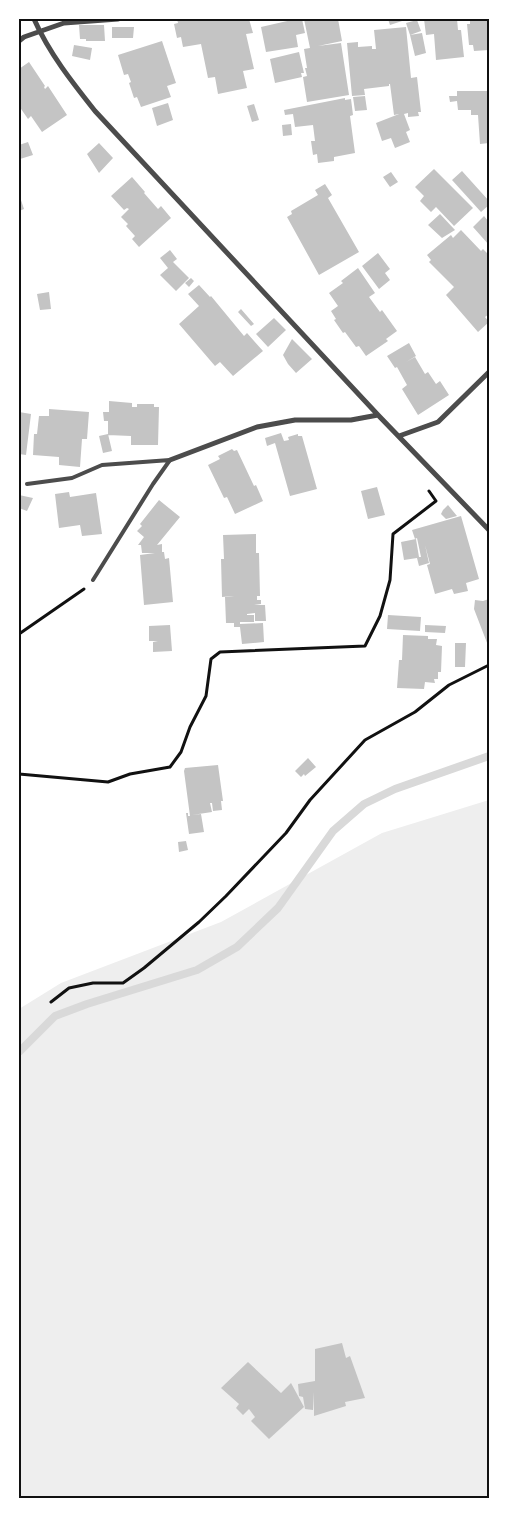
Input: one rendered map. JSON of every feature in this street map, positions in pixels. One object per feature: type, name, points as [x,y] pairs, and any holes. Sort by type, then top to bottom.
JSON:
[{"type":"street","points":[[34,19],[39,32],[61,69],[94,111],[378,415],[489,530]]},
{"type":"street","points":[[19,41],[24,37],[64,23],[118,19]]},
{"type":"street","points":[[400,436],[438,422],[489,372]]},
{"type":"street","points":[[170,460],[257,427],[294,420],[351,420],[378,415]]},
{"type":"lane","points":[[27,484],[72,478],[102,465],[170,460]]},
{"type":"lane","points":[[93,580],[170,460]]},
{"type":"path","points":[[19,774],[108,782],[130,774],[170,767],[181,752],[190,727],[206,696],[211,659],[220,652],[365,646],[380,616],[390,580],[393,534],[436,501],[425,487],[432,470]]},
{"type":"path","points":[[19,634],[80,593],[93,580]]},
{"type":"path","points":[[51,1002],[70,988],[93,983],[123,983],[144,968],[199,922],[226,896],[286,833],[310,800],[365,740],[415,712],[449,685],[489,665]]},
{"type":"shaded area","points":[[489,800],[489,1498],[19,1498],[19,1009],[61,983],[221,922],[382,833]]},
{"type":"building","points":[[177,19],[249,19],[253,33],[246,34],[254,69],[243,71],[247,88],[218,94],[215,77],[208,78],[201,44],[183,47],[181,37],[177,38],[174,24],[178,23]]},
{"type":"building","points":[[302,19],[305,33],[296,35],[298,47],[266,52],[261,27]]},
{"type":"building","points":[[304,19],[338,19],[342,41],[318,46],[341,43],[349,95],[307,102],[303,77],[307,76],[304,49],[310,48]]},
{"type":"building","points":[[388,19],[408,19],[390,25]]},
{"type":"building","points":[[424,19],[457,19],[458,30],[461,30],[464,57],[436,60],[434,34],[426,35]]},
{"type":"building","points":[[470,19],[489,19],[489,50],[474,51],[473,45],[469,45],[467,24],[470,24]]},
{"type":"building","points":[[417,20],[421,31],[410,35],[406,23]]},
{"type":"building","points":[[79,25],[104,25],[105,41],[86,41],[86,39],[80,39]]},
{"type":"building","points":[[112,27],[134,27],[133,38],[112,38]]},
{"type":"building","points":[[406,27],[411,78],[417,77],[421,112],[418,112],[419,116],[408,117],[408,113],[404,114],[410,130],[406,132],[410,142],[395,148],[391,138],[382,141],[376,123],[399,114],[394,115],[390,84],[389,86],[364,89],[365,95],[352,96],[347,43],[358,42],[358,47],[372,46],[372,49],[376,49],[374,30]]},
{"type":"building","points":[[422,33],[426,53],[415,56],[410,35]]},
{"type":"building","points":[[162,41],[176,83],[167,86],[171,97],[141,107],[137,97],[134,98],[129,83],[131,82],[128,74],[124,75],[118,55]]},
{"type":"building","points":[[74,45],[92,48],[90,60],[72,56]]},
{"type":"building","points":[[299,52],[304,73],[301,73],[302,77],[275,83],[270,59]]},
{"type":"building","points":[[29,62],[45,86],[45,89],[48,86],[67,115],[42,132],[31,116],[28,119],[19,106],[19,69]]},
{"type":"building","points":[[457,91],[489,91],[489,143],[480,144],[478,115],[471,115],[471,110],[458,110],[457,101],[450,102],[449,96],[457,96]]},
{"type":"building","points":[[365,96],[367,110],[355,111],[353,97]]},
{"type":"building","points":[[345,98],[345,100],[351,99],[353,115],[350,116],[355,153],[334,157],[334,161],[318,163],[317,154],[313,155],[311,141],[315,141],[313,125],[295,127],[293,114],[285,115],[284,110]]},
{"type":"building","points":[[168,103],[173,120],[157,126],[152,108]]},
{"type":"building","points":[[254,104],[259,120],[252,122],[247,106]]},
{"type":"building","points":[[291,124],[292,135],[283,136],[282,125]]},
{"type":"building","points":[[28,142],[33,155],[20,159],[19,145]]},
{"type":"building","points":[[99,143],[113,158],[99,173],[87,154]]},
{"type":"building","points":[[434,169],[473,208],[454,226],[436,207],[431,212],[420,201],[424,196],[415,187]]},
{"type":"building","points":[[462,171],[489,201],[489,205],[481,212],[452,180]]},
{"type":"building","points":[[391,172],[398,182],[390,187],[383,177]]},
{"type":"building","points":[[132,177],[158,209],[161,206],[171,218],[139,247],[132,239],[135,236],[126,226],[128,224],[121,217],[129,209],[124,210],[111,196]]},
{"type":"building","points":[[325,184],[332,195],[328,198],[359,252],[319,275],[287,217],[292,214],[291,211],[318,195],[315,190]]},
{"type":"building","points":[[19,194],[24,209],[19,211]]},
{"type":"building","points":[[440,214],[455,230],[442,238],[428,225]]},
{"type":"building","points":[[484,216],[489,222],[489,245],[473,227]]},
{"type":"building","points":[[461,230],[481,251],[483,249],[489,255],[489,314],[485,317],[489,322],[478,332],[446,295],[454,287],[429,262],[431,260],[427,255],[451,235],[453,238]]},
{"type":"building","points":[[170,250],[177,259],[173,262],[189,278],[176,291],[160,275],[168,268],[160,258]]},
{"type":"building","points":[[378,253],[390,269],[385,273],[390,280],[379,289],[362,266]]},
{"type":"building","points":[[358,268],[375,293],[369,297],[380,312],[382,310],[397,331],[386,339],[388,341],[366,356],[359,346],[356,347],[345,332],[343,333],[334,320],[336,319],[331,311],[338,306],[329,293],[343,283],[341,281]]},
{"type":"building","points":[[191,278],[194,281],[189,287],[185,283]]},
{"type":"building","points":[[199,285],[211,296],[244,336],[247,333],[263,351],[233,376],[220,362],[215,366],[179,324],[199,306],[188,294]]},
{"type":"building","points":[[49,292],[51,309],[40,310],[37,294]]},
{"type":"building","points":[[241,309],[254,324],[251,326],[238,312]]},
{"type":"building","points":[[274,318],[286,330],[268,347],[256,334]]},
{"type":"building","points":[[292,339],[312,359],[296,373],[283,355]]},
{"type":"building","points":[[409,343],[416,356],[406,362],[415,357],[425,374],[428,372],[436,384],[440,381],[449,395],[418,415],[402,389],[407,385],[397,367],[395,368],[387,356]]},
{"type":"building","points":[[109,401],[132,403],[132,407],[137,407],[137,404],[154,404],[154,407],[159,407],[158,445],[131,445],[131,436],[108,435],[108,421],[104,421],[103,412],[109,412]]},
{"type":"building","points":[[49,409],[89,412],[87,439],[82,439],[80,467],[59,465],[59,457],[33,455],[34,434],[37,434],[39,416],[49,416]]},
{"type":"building","points":[[19,412],[31,414],[26,455],[19,454]]},
{"type":"building","points":[[281,433],[284,441],[289,440],[288,437],[298,434],[298,436],[302,436],[317,489],[290,496],[275,443],[267,446],[265,438]]},
{"type":"building","points":[[108,434],[112,451],[103,453],[99,436]]},
{"type":"building","points":[[232,449],[234,451],[237,450],[263,501],[235,514],[227,497],[224,498],[208,465],[220,459],[218,456]]},
{"type":"building","points":[[377,487],[385,515],[368,519],[361,491]]},
{"type":"building","points":[[69,492],[70,497],[96,493],[102,534],[82,536],[80,525],[59,528],[55,494]]},
{"type":"building","points":[[19,495],[33,498],[27,511],[19,508]]},
{"type":"building","points":[[159,500],[180,517],[157,545],[162,544],[162,552],[164,552],[165,559],[169,558],[173,602],[144,605],[140,555],[155,553],[142,553],[141,545],[138,545],[144,537],[137,531],[142,526],[140,524]]},
{"type":"building","points":[[448,505],[457,516],[446,519],[441,514]]},
{"type":"building","points":[[461,516],[479,579],[466,583],[468,591],[454,594],[452,589],[435,594],[427,565],[430,564],[425,545],[429,563],[419,566],[417,558],[404,560],[401,542],[416,539],[419,557],[421,557],[417,538],[415,539],[412,530]]},
{"type":"building","points":[[256,534],[256,553],[259,553],[260,596],[257,596],[257,600],[261,600],[261,604],[254,605],[265,605],[266,621],[255,621],[255,613],[247,614],[254,615],[254,622],[240,622],[240,624],[263,623],[264,642],[242,644],[240,627],[234,627],[234,623],[226,623],[225,597],[234,596],[222,597],[221,559],[224,559],[223,535]]},
{"type":"building","points":[[489,599],[489,648],[474,609],[475,600],[483,601]]},
{"type":"building","points":[[388,615],[421,617],[420,631],[387,629]]},
{"type":"building","points":[[170,625],[172,651],[153,652],[153,642],[158,641],[149,641],[149,626]]},
{"type":"building","points":[[425,625],[446,626],[445,633],[425,632]]},
{"type":"building","points":[[403,635],[428,636],[428,639],[437,639],[436,645],[442,646],[441,672],[438,672],[438,679],[434,679],[435,683],[425,682],[424,689],[397,688],[399,660],[402,660]]},
{"type":"building","points":[[455,643],[466,643],[465,667],[455,667]]},
{"type":"building","points":[[308,758],[316,767],[301,777],[295,771]]},
{"type":"building","points":[[218,765],[223,801],[221,801],[222,810],[213,811],[212,803],[210,803],[212,812],[192,815],[201,814],[204,832],[189,834],[186,813],[190,816],[185,768]]},
{"type":"building","points":[[186,841],[188,850],[179,852],[178,842]]},
{"type":"building","points":[[342,1343],[346,1358],[350,1356],[365,1398],[345,1402],[346,1406],[314,1416],[314,1392],[313,1410],[305,1409],[303,1397],[299,1396],[298,1384],[315,1381],[315,1349]]},
{"type":"building","points":[[248,1362],[281,1393],[291,1383],[304,1407],[269,1439],[251,1421],[255,1417],[249,1409],[243,1415],[236,1408],[239,1404],[221,1388]]},
{"type":"waterway","points":[[19,1052],[55,1016],[87,1004],[197,970],[237,947],[278,908],[333,831],[364,804],[395,789],[489,756]]}]
